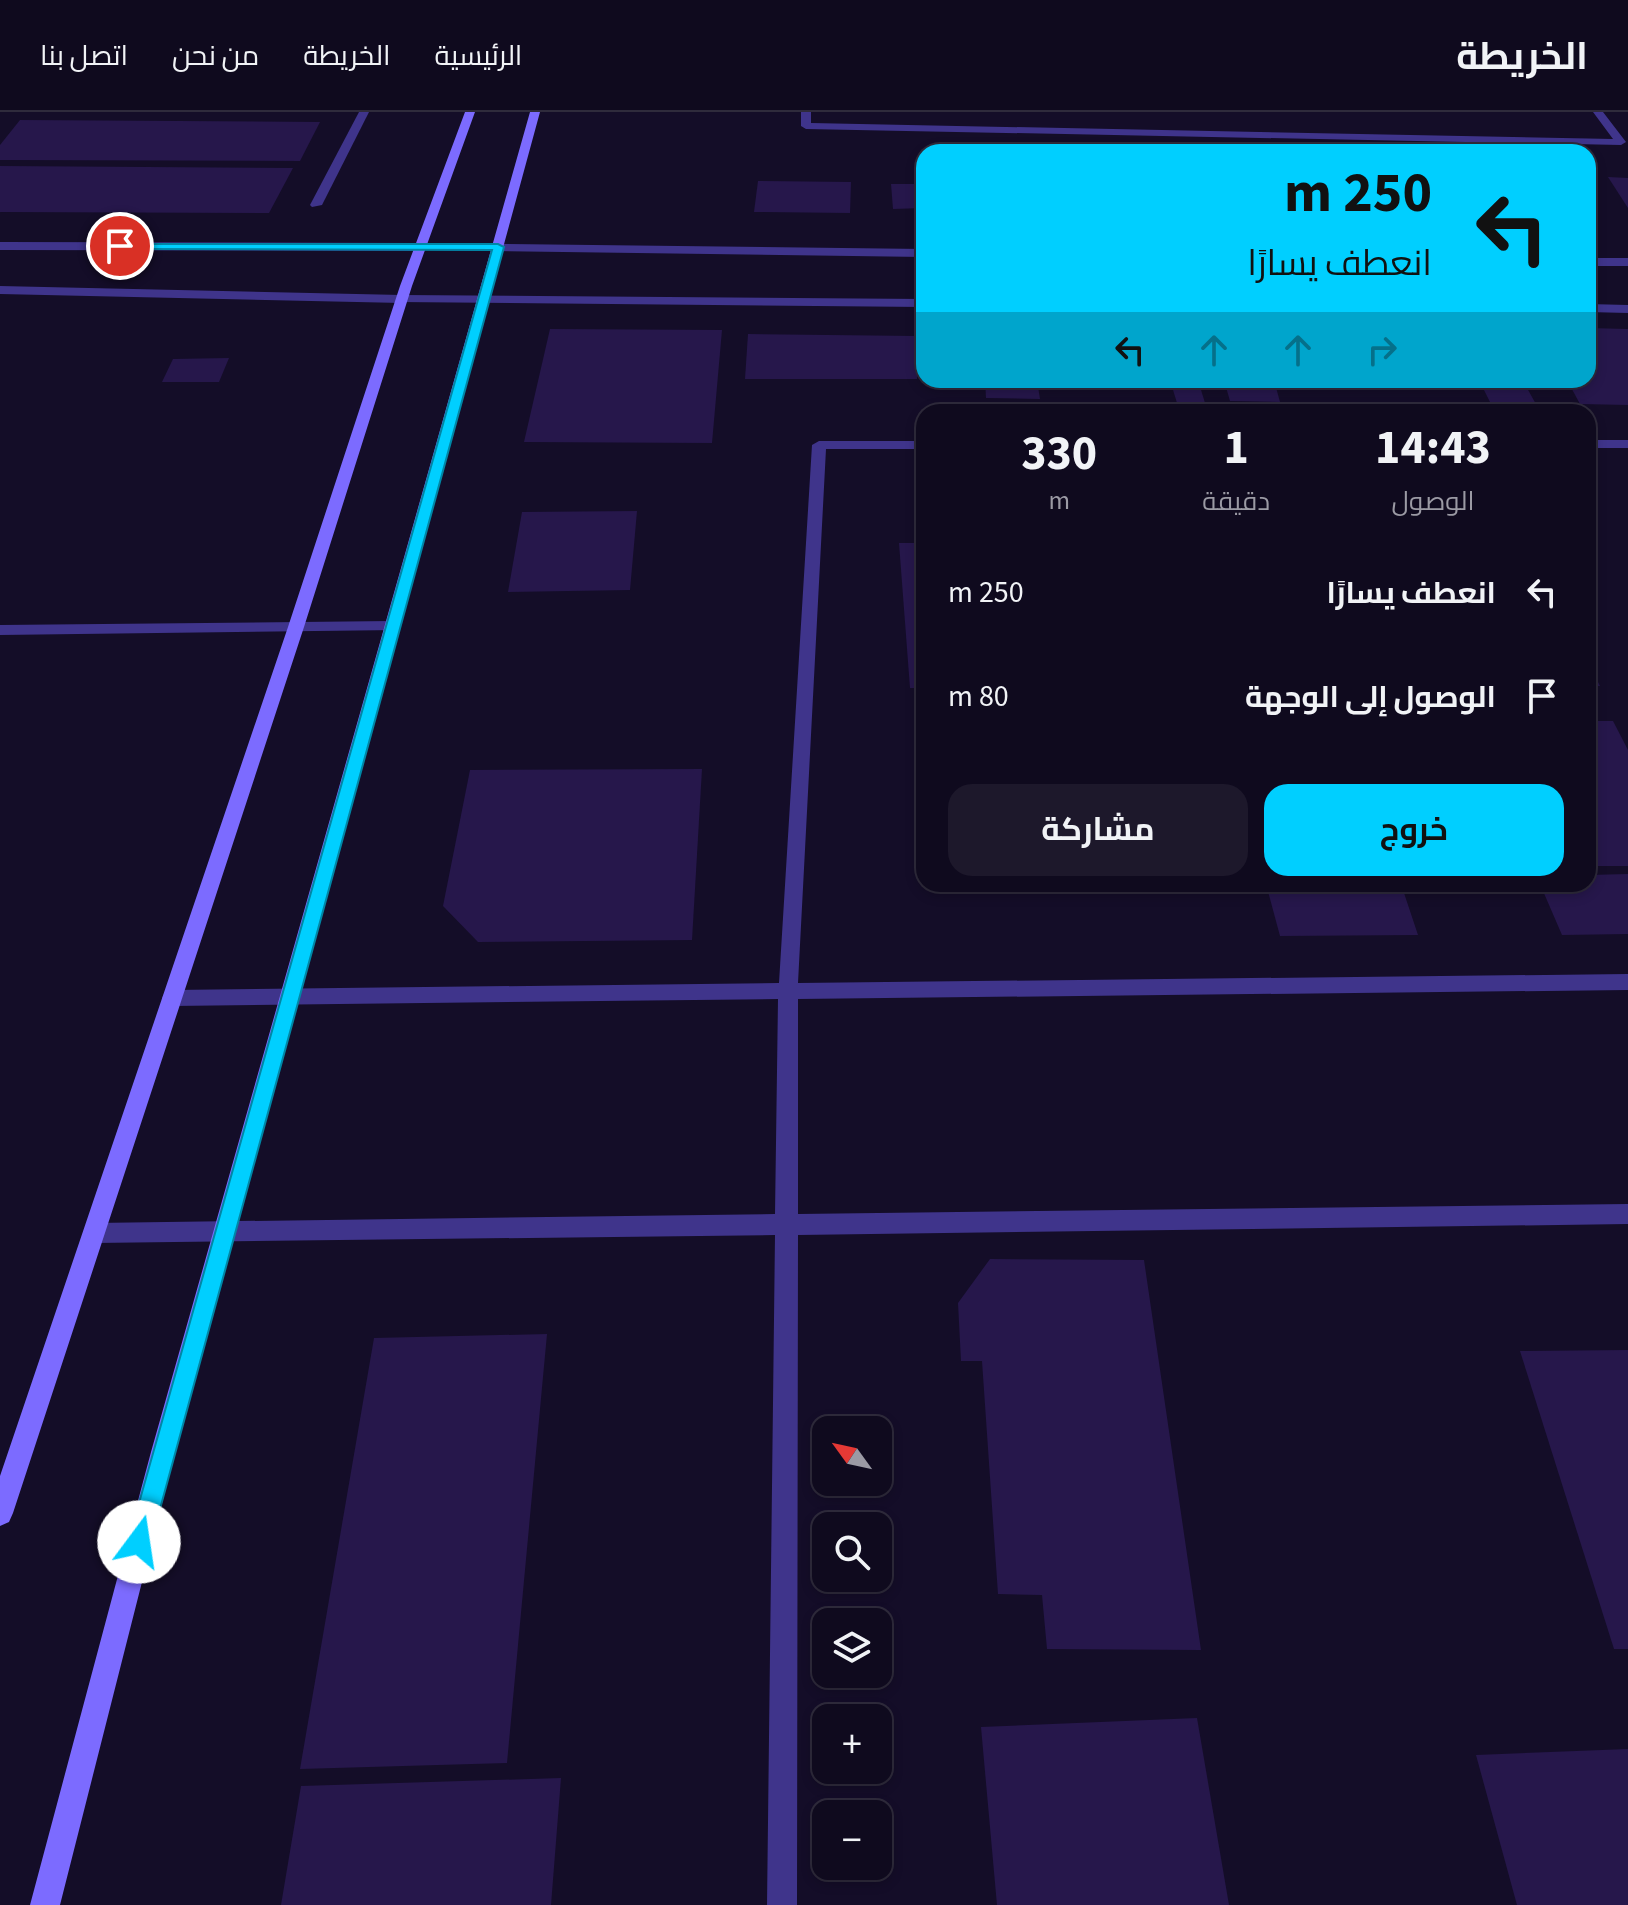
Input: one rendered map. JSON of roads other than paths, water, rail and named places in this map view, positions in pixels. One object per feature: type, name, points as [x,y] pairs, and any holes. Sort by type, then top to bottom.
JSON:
[{"type":"street","points":[[316,205],[364,112]]},
{"type":"street","points":[[0,1513],[296,627],[402,299],[470,112]]},
{"type":"street","points":[[45,1905],[159,1467],[535,112]]},
{"type":"street","points":[[806,112],[806,126],[1621,142],[1598,112]]},
{"type":"street","points":[[0,246],[498,247],[916,253]]},
{"type":"street","points":[[1596,262],[1628,262]]},
{"type":"street","points":[[0,290],[402,299],[916,303]]},
{"type":"street","points":[[1596,308],[1628,309]]},
{"type":"street","points":[[1596,444],[1628,444]]},
{"type":"street","points":[[782,1905],[788,991],[819,445],[916,445]]},
{"type":"street","points":[[0,630],[392,626]]},
{"type":"street","points":[[172,998],[1628,982]]},
{"type":"street","points":[[94,1233],[1628,1214]]}]
